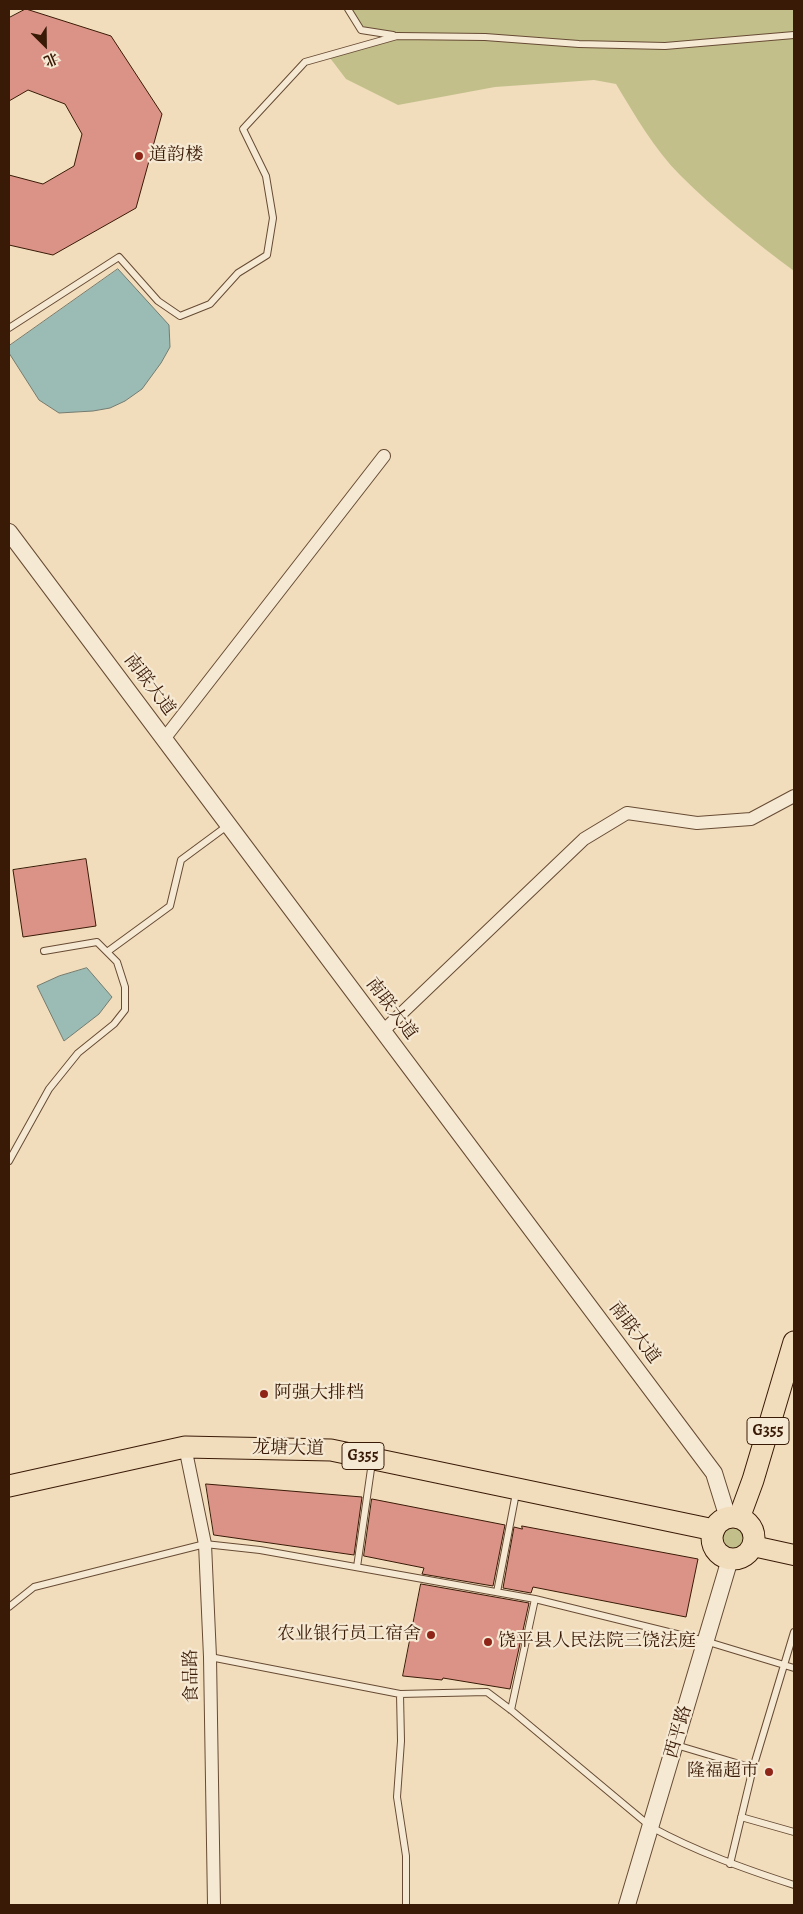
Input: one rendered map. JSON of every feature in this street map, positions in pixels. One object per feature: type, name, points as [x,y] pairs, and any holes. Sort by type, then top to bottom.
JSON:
[{"type":"highway","name":"G355","points":[[723,1526],[753,1480],[794,1342]]},
{"type":"highway","name":"龙塘大道","points":[[9,1486],[186,1452],[330,1457],[373,1462],[516,1492],[723,1526]]},
{"type":"highway","name":"龙塘大道","points":[[9,1495],[186,1452]]},
{"type":"highway","points":[[746,1521],[754,1532],[753,1546],[745,1556],[730,1559],[716,1552],[723,1526],[746,1521]]},
{"type":"main road","points":[[753,1546],[794,1555]]},
{"type":"street","points":[[164,739],[384,456]]},
{"type":"street","name":"南联大道","points":[[9,532],[714,1473],[723,1526]]},
{"type":"street","points":[[383,1031],[584,839],[627,813],[697,823],[751,819],[794,796]]},
{"type":"street","name":"食品路","points":[[186,1452],[205,1544],[210,1657],[214,1905]]},
{"type":"street","name":"西平路","points":[[628,1905],[730,1559]]},
{"type":"lane","points":[[348,9],[361,30],[397,36],[485,37],[579,44],[665,46],[794,35]]},
{"type":"lane","points":[[9,328],[119,257],[158,301],[180,316],[210,304],[238,273],[267,255],[273,218],[266,176],[243,129],[305,62],[397,36]]},
{"type":"lane","points":[[106,952],[170,906],[181,860],[228,825]]},
{"type":"lane","points":[[9,1161],[49,1089],[78,1053],[114,1024],[125,1010],[125,986],[117,962],[97,942],[44,951]]},
{"type":"lane","points":[[357,1567],[373,1462]]},
{"type":"lane","points":[[497,1592],[516,1492]]},
{"type":"lane","points":[[9,1606],[34,1587],[205,1544],[260,1550],[535,1599],[706,1641],[794,1668]]},
{"type":"lane","points":[[512,1710],[535,1599]]},
{"type":"lane","points":[[730,1864],[753,1768],[794,1632]]},
{"type":"lane","points":[[210,1657],[400,1694],[487,1692],[512,1710],[651,1827],[677,1841],[730,1864],[794,1885]]},
{"type":"lane","points":[[400,1694],[401,1741],[397,1798],[406,1856],[406,1905]]},
{"type":"lane","points":[[675,1744],[753,1768]]},
{"type":"lane","points":[[741,1817],[794,1832]]},
{"type":"shaded area","points":[[348,9],[794,9],[794,271],[707,201],[680,175],[654,143],[616,84],[594,80],[495,87],[398,105],[346,79],[327,54],[395,36],[361,30]]},
{"type":"shaded area","points":[[734,1523],[745,1528],[750,1539],[745,1550],[734,1555],[723,1550],[718,1539],[723,1528]]},
{"type":"water","points":[[118,269],[169,325],[170,347],[142,389],[125,401],[110,408],[59,413],[39,400],[9,353],[9,346]]},
{"type":"water","points":[[87,968],[112,997],[99,1014],[64,1041],[37,986],[59,976]]},
{"type":"building","points":[[26,9],[111,36],[162,114],[136,208],[53,255],[9,245],[9,175],[43,184],[74,166],[82,134],[65,104],[28,90],[9,101],[9,18]]},
{"type":"building","points":[[86,859],[96,926],[23,937],[13,870]]},
{"type":"building","points":[[206,1484],[362,1497],[354,1555],[214,1535]]},
{"type":"building","points":[[372,1499],[505,1525],[493,1586],[422,1574],[424,1568],[364,1556]]},
{"type":"building","points":[[522,1526],[698,1559],[686,1617],[533,1587],[531,1593],[503,1588],[514,1527],[522,1529]]},
{"type":"building","points":[[421,1584],[529,1603],[510,1689],[443,1678],[442,1680],[403,1676]]},
{"type":"place","name":"道韵楼","points":[[139,156]]},
{"type":"place","name":"阿强大排档","points":[[264,1394]]},
{"type":"place","name":"农业银行员工宿舍","points":[[431,1635]]},
{"type":"place","name":"饶平县人民法院三饶法庭","points":[[488,1642]]},
{"type":"place","name":"隆福超市","points":[[769,1772]]}]
